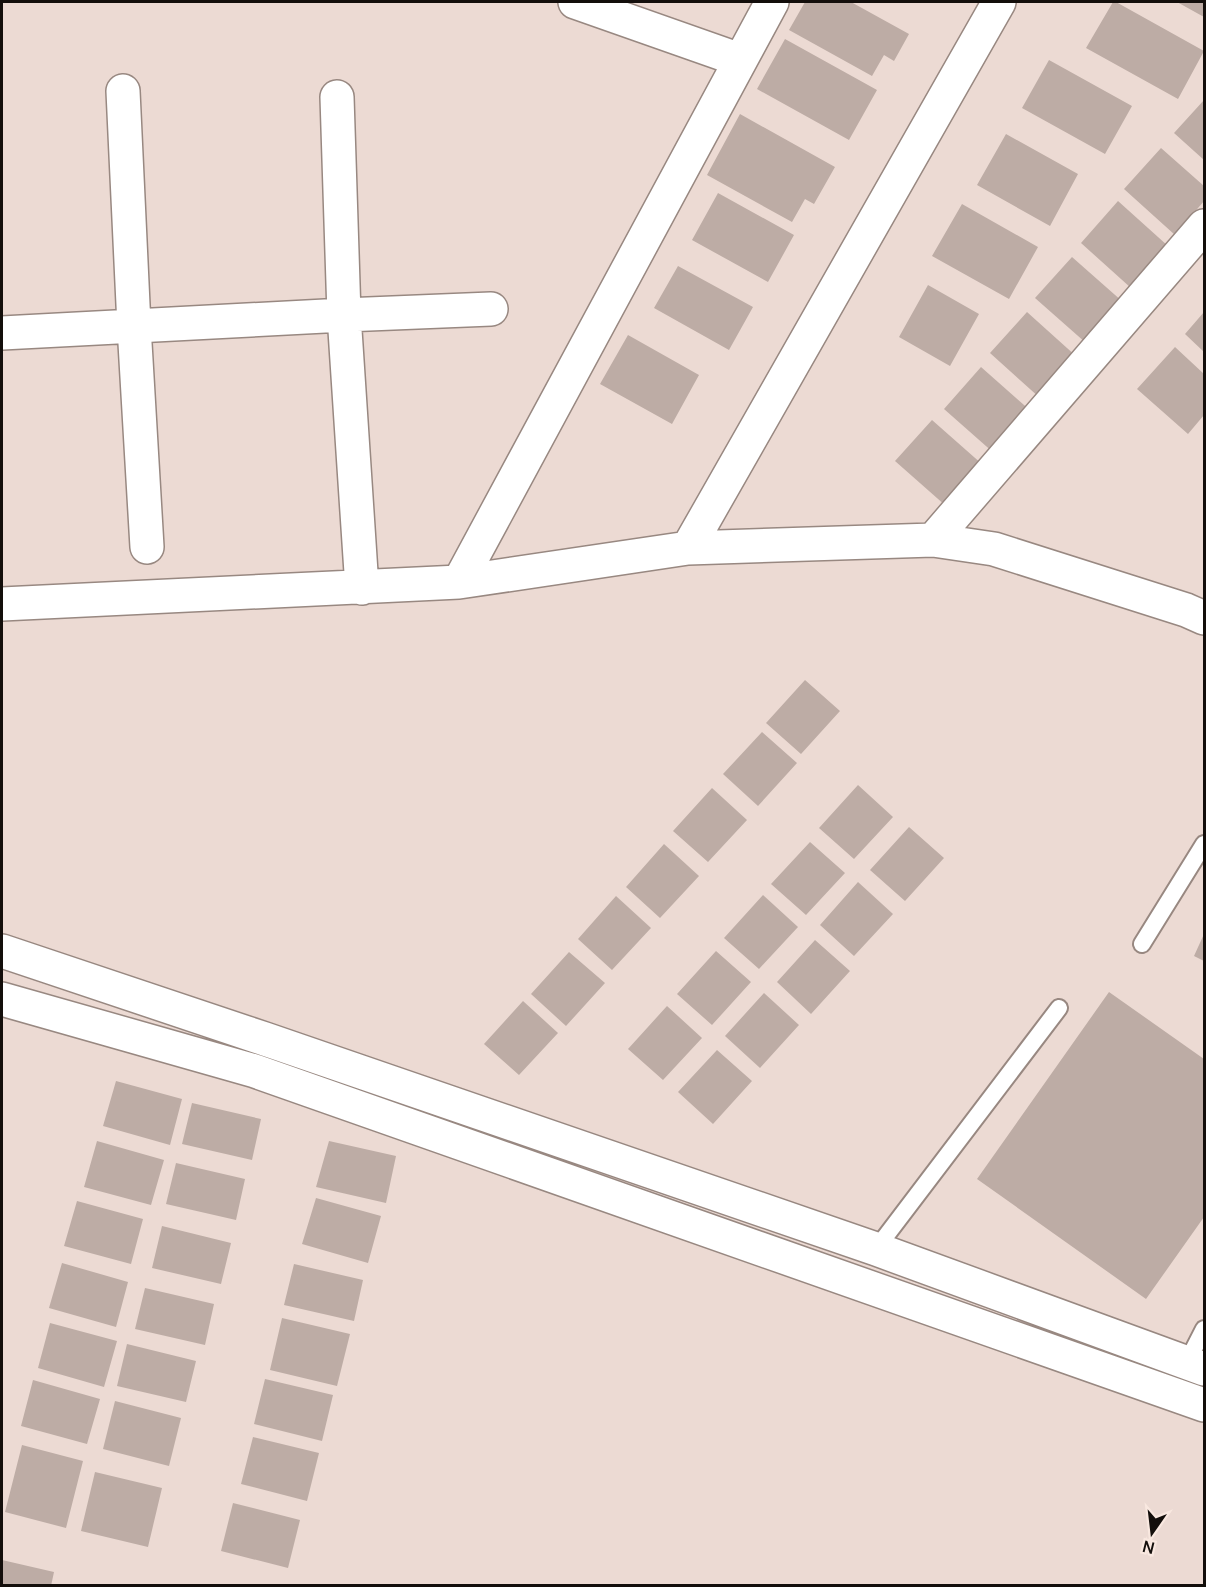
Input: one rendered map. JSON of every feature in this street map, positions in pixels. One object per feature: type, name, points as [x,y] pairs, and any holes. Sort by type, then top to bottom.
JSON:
[{"type":"street","points":[[575,2],[740,60]]},
{"type":"street","points":[[459,582],[772,2]]},
{"type":"street","points":[[688,548],[999,2]]},
{"type":"street","points":[[123,91],[147,548]]},
{"type":"street","points":[[337,97],[344,315],[358,555],[362,588]]},
{"type":"street","points":[[933,540],[1204,226]]},
{"type":"street","points":[[2,333],[491,309]]},
{"type":"street","points":[[2,604],[459,582],[688,548],[933,540],[994,549],[1198,605]]},
{"type":"street","points":[[2,951],[876,1249],[1196,1366]]},
{"type":"street","points":[[33,962],[11,1002],[255,1071],[1204,1404]]},
{"type":"street","points":[[255,1071],[265,1039]]},
{"type":"lane","points":[[1142,944],[1204,844]]},
{"type":"lane","points":[[876,1249],[1059,1008]]},
{"type":"lane","points":[[1171,1393],[1196,1366],[1204,1329]]},
{"type":"building","points":[[805,2],[851,2],[909,34],[894,61],[884,55],[872,76],[789,30]]},
{"type":"building","points":[[1113,2],[1204,51],[1178,99],[1086,48]]},
{"type":"building","points":[[1177,2],[1204,2],[1204,17]]},
{"type":"building","points":[[785,39],[877,90],[849,140],[757,89]]},
{"type":"building","points":[[1049,60],[1132,106],[1105,154],[1022,108]]},
{"type":"building","points":[[1204,100],[1204,160],[1174,133]]},
{"type":"building","points":[[740,114],[835,167],[814,204],[805,199],[792,222],[707,175]]},
{"type":"building","points":[[1006,134],[1078,174],[1050,226],[977,185]]},
{"type":"building","points":[[1161,148],[1204,186],[1204,201],[1175,235],[1124,189]]},
{"type":"building","points":[[718,193],[794,235],[768,282],[692,240]]},
{"type":"building","points":[[1118,201],[1168,246],[1131,288],[1081,243]]},
{"type":"building","points":[[962,204],[1038,247],[1009,299],[932,256]]},
{"type":"building","points":[[1072,257],[1123,302],[1086,343],[1035,298]]},
{"type":"building","points":[[678,266],[753,307],[729,350],[654,308]]},
{"type":"building","points":[[928,285],[979,314],[950,366],[899,337]]},
{"type":"building","points":[[1027,312],[1077,357],[1040,398],[990,353]]},
{"type":"building","points":[[1204,312],[1204,352],[1185,334]]},
{"type":"building","points":[[628,335],[699,375],[672,424],[600,384]]},
{"type":"building","points":[[1175,347],[1204,374],[1204,415],[1188,434],[1137,389]]},
{"type":"building","points":[[981,367],[1032,412],[995,454],[944,409]]},
{"type":"building","points":[[932,420],[983,465],[946,506],[895,461]]},
{"type":"building","points":[[805,680],[840,711],[801,754],[766,723]]},
{"type":"building","points":[[762,732],[797,763],[758,806],[723,774]]},
{"type":"building","points":[[858,785],[893,817],[854,859],[819,828]]},
{"type":"building","points":[[712,788],[747,820],[708,862],[673,831]]},
{"type":"building","points":[[909,827],[944,858],[905,901],[870,870]]},
{"type":"building","points":[[810,842],[845,873],[806,915],[771,884]]},
{"type":"building","points":[[664,844],[699,876],[660,918],[626,887]]},
{"type":"building","points":[[858,882],[893,914],[854,956],[820,925]]},
{"type":"building","points":[[763,895],[798,927],[759,969],[724,938]]},
{"type":"building","points":[[616,896],[651,928],[612,970],[578,939]]},
{"type":"building","points":[[1204,934],[1204,961],[1194,956]]},
{"type":"building","points":[[815,940],[850,971],[811,1014],[777,982]]},
{"type":"building","points":[[716,951],[751,982],[712,1025],[677,994]]},
{"type":"building","points":[[569,952],[605,983],[566,1026],[531,994]]},
{"type":"building","points":[[1109,992],[1204,1059],[1204,1217],[1146,1299],[977,1179]]},
{"type":"building","points":[[764,993],[799,1025],[760,1068],[725,1036]]},
{"type":"building","points":[[523,1001],[558,1033],[519,1075],[484,1044]]},
{"type":"building","points":[[667,1006],[702,1038],[663,1080],[628,1049]]},
{"type":"building","points":[[717,1050],[752,1081],[713,1124],[678,1092]]},
{"type":"building","points":[[116,1081],[182,1099],[170,1145],[103,1126]]},
{"type":"building","points":[[192,1103],[261,1119],[252,1160],[182,1144]]},
{"type":"building","points":[[97,1141],[164,1160],[151,1205],[84,1187]]},
{"type":"building","points":[[329,1141],[396,1156],[386,1203],[316,1187]]},
{"type":"building","points":[[176,1163],[245,1179],[236,1220],[166,1204]]},
{"type":"building","points":[[316,1198],[381,1216],[368,1263],[302,1244]]},
{"type":"building","points":[[77,1201],[143,1219],[131,1264],[64,1246]]},
{"type":"building","points":[[162,1226],[231,1243],[221,1284],[152,1268]]},
{"type":"building","points":[[62,1263],[128,1282],[116,1327],[49,1308]]},
{"type":"building","points":[[294,1264],[363,1280],[354,1321],[284,1305]]},
{"type":"building","points":[[145,1288],[214,1304],[205,1345],[135,1329]]},
{"type":"building","points":[[282,1318],[350,1334],[337,1386],[270,1370]]},
{"type":"building","points":[[50,1323],[117,1341],[104,1387],[38,1368]]},
{"type":"building","points":[[127,1344],[196,1361],[186,1402],[117,1386]]},
{"type":"building","points":[[265,1379],[333,1395],[322,1441],[254,1424]]},
{"type":"building","points":[[33,1380],[100,1399],[87,1444],[21,1426]]},
{"type":"building","points":[[115,1401],[181,1418],[169,1466],[103,1449]]},
{"type":"building","points":[[253,1437],[319,1453],[307,1501],[241,1484]]},
{"type":"building","points":[[22,1445],[83,1461],[66,1528],[5,1512]]},
{"type":"building","points":[[95,1472],[162,1488],[148,1547],[81,1531]]},
{"type":"building","points":[[233,1503],[300,1520],[288,1568],[221,1551]]},
{"type":"building","points":[[2,1560],[54,1572],[51,1586],[2,1586]]}]
